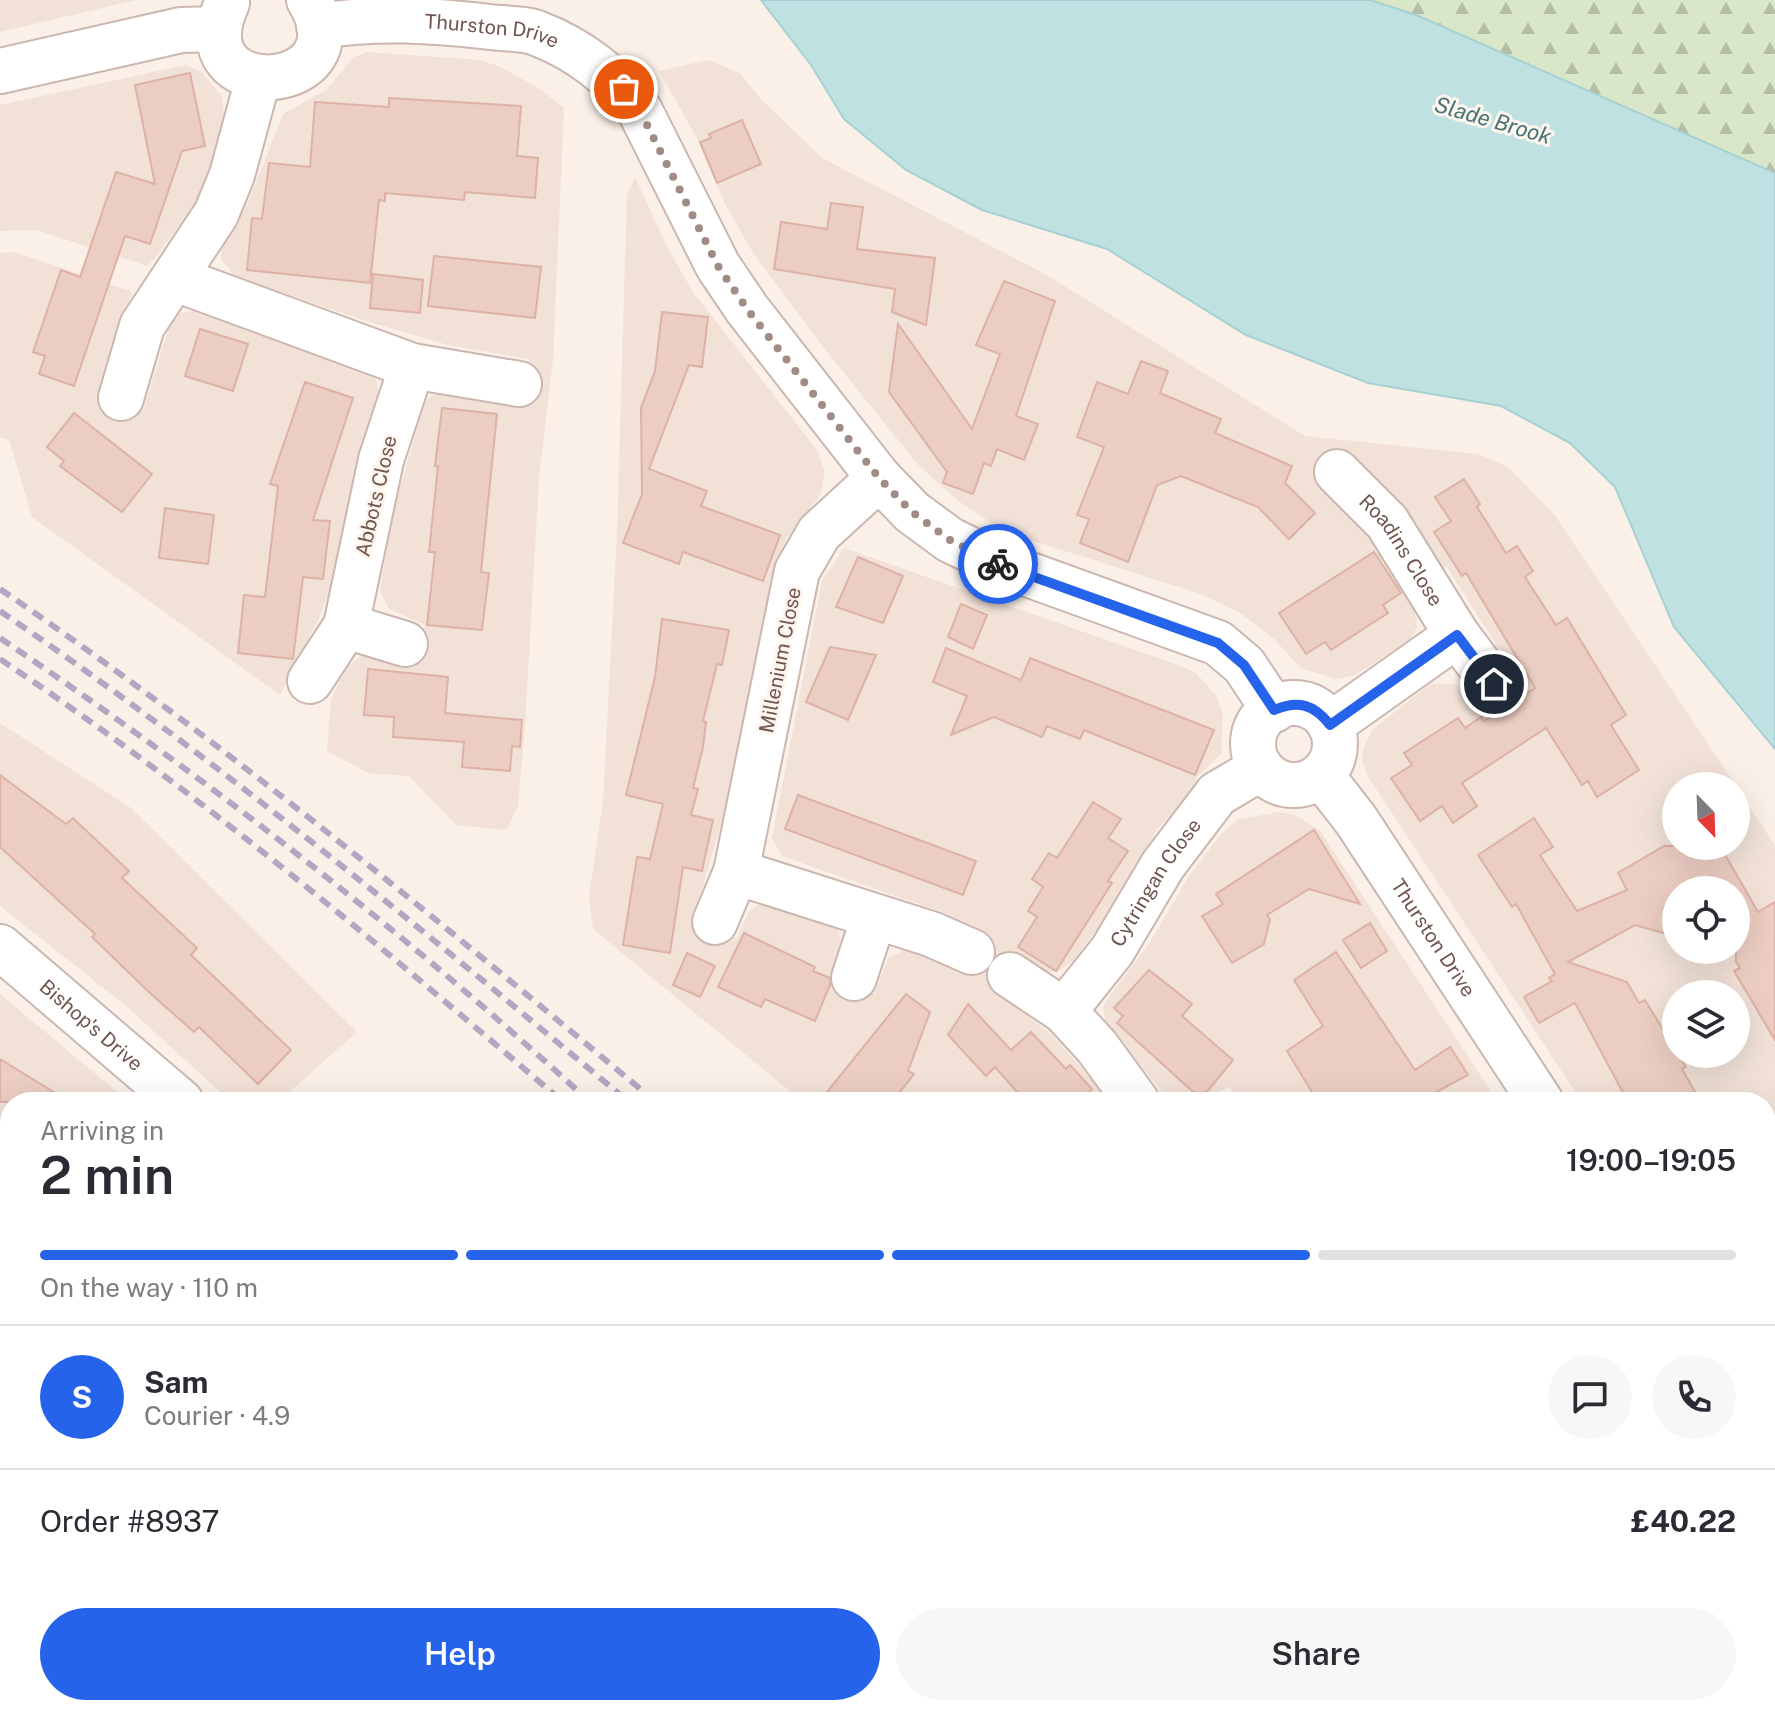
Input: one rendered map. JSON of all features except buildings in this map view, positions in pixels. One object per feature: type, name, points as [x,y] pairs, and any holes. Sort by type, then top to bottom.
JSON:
[{"type":"street","points":[[0,71],[181,30],[224,14],[223,48],[230,62],[258,79],[273,80],[301,68],[318,43],[314,13]]},
{"type":"street","name":"Thurston Drive","points":[[314,13],[444,21],[536,32],[579,54],[624,89],[640,111],[718,266],[747,309],[879,478],[912,512],[950,540],[1000,564],[1218,643],[1244,665],[1274,710]]},
{"type":"street","points":[[121,398],[142,326],[176,279],[216,214],[232,175],[258,79]]},
{"type":"street","points":[[176,279],[412,366],[519,384]]},
{"type":"street","name":"Abbots Close","points":[[310,681],[346,626],[381,460],[412,366]]},
{"type":"street","name":"Roadins Close","points":[[1337,472],[1387,522],[1457,635],[1494,684]]},
{"type":"street","name":"Millenium Close","points":[[715,922],[736,872],[797,571],[819,533],[879,478]]},
{"type":"street","points":[[346,626],[405,644]]},
{"type":"street","points":[[1330,725],[1457,635]]},
{"type":"street","points":[[1290,703],[1320,711],[1330,725],[1335,751],[1321,775],[1293,785],[1270,778],[1261,768],[1254,753],[1254,740],[1258,725],[1274,710],[1290,703]]},
{"type":"street","name":"Cytringan Close","points":[[1064,1011],[1112,951],[1163,865],[1217,794],[1261,768]]},
{"type":"street","name":"Thurston Drive","points":[[1321,775],[1356,820],[1534,1092]]},
{"type":"street","points":[[736,872],[931,934],[972,952]]},
{"type":"street","points":[[854,978],[874,917]]},
{"type":"street","name":"Bishop's Drive","points":[[0,947],[169,1092]]},
{"type":"street","points":[[1010,975],[1064,1011],[1097,1047],[1130,1092]]},
{"type":"shaded area","points":[[0,0],[136,0],[0,32]]},
{"type":"shaded area","points":[[367,52],[480,60],[501,67],[540,89],[564,108],[553,359],[539,478],[525,725],[518,806],[506,830],[456,825],[409,776],[368,773],[327,751],[331,699],[347,667],[363,655],[405,665],[425,625],[389,609],[380,591],[394,508],[425,402],[433,395],[445,393],[465,399],[525,405],[529,359],[448,345],[376,324],[235,277],[221,259],[221,247],[248,203],[283,114],[326,90],[354,57]]},
{"type":"shaded area","points":[[708,60],[740,73],[761,99],[822,158],[1047,275],[1305,436],[1478,454],[1508,467],[1554,514],[1727,772],[1662,772],[1662,860],[1750,860],[1750,808],[1775,846],[1775,1092],[1575,1092],[1367,775],[1362,760],[1372,730],[1430,684],[1454,684],[1476,706],[1518,678],[1446,566],[1403,593],[1415,613],[1417,627],[1410,640],[1355,675],[1336,679],[1301,668],[1274,639],[1240,613],[1201,594],[1030,540],[988,521],[960,502],[920,467],[820,343],[752,251],[727,208],[697,138],[659,71]]},
{"type":"shaded area","points":[[186,65],[202,72],[222,97],[226,131],[207,181],[191,211],[148,266],[36,230],[0,231],[0,105]]},
{"type":"shaded area","points":[[635,177],[667,247],[693,292],[816,449],[825,471],[821,494],[786,539],[777,561],[728,800],[694,917],[737,938],[748,913],[761,902],[836,926],[843,945],[832,978],[874,994],[889,957],[908,949],[934,957],[947,914],[782,856],[772,838],[822,581],[844,548],[1181,666],[1196,673],[1217,697],[1223,715],[1221,754],[1196,778],[1201,785],[1159,827],[1097,929],[1073,961],[1058,972],[1047,971],[1019,956],[996,992],[1052,1035],[1103,1092],[791,1092],[593,929],[589,897],[603,801],[617,533],[627,194]]},
{"type":"shaded area","points":[[15,252],[132,292],[98,396],[143,410],[170,324],[180,313],[193,311],[369,370],[376,379],[379,394],[356,462],[335,575],[319,618],[280,695],[32,517],[9,440],[0,437],[0,253]]},
{"type":"shaded area","points":[[0,723],[131,808],[357,1032],[289,1092],[220,1092],[125,1005],[0,906]]},
{"type":"shaded area","points":[[1278,812],[1295,815],[1320,831],[1491,1092],[1232,1092],[1230,1087],[1218,1092],[1162,1092],[1106,1026],[1103,1008],[1149,944],[1189,876],[1221,834],[1237,820]]},
{"type":"shaded area","points":[[0,994],[117,1092],[0,1092]]},
{"type":"green space","points":[[1370,0],[1775,0],[1775,173],[1416,15]]},
{"type":"water","name":"Slade Brook","points":[[761,0],[1370,0],[1416,15],[1775,173],[1775,749],[1674,627],[1615,487],[1570,443],[1501,406],[1368,383],[1246,335],[1107,249],[982,210],[906,170],[844,119],[811,65]]},
{"type":"railway","points":[[0,589],[252,773],[644,1092]]},
{"type":"railway","points":[[0,611],[242,787],[617,1092]]},
{"type":"railway","points":[[0,638],[154,746],[304,859],[449,978],[579,1092]]},
{"type":"railway","points":[[0,659],[218,817],[358,929],[551,1092]]},
{"type":"way so far","points":[[624,89],[640,111],[718,266],[747,309],[879,478],[912,512],[950,540],[998,564]]},
{"type":"route","points":[[998,564],[1218,643],[1244,665],[1274,710],[1290,703],[1305,705],[1320,711],[1330,725],[1457,635],[1494,684]]}]
